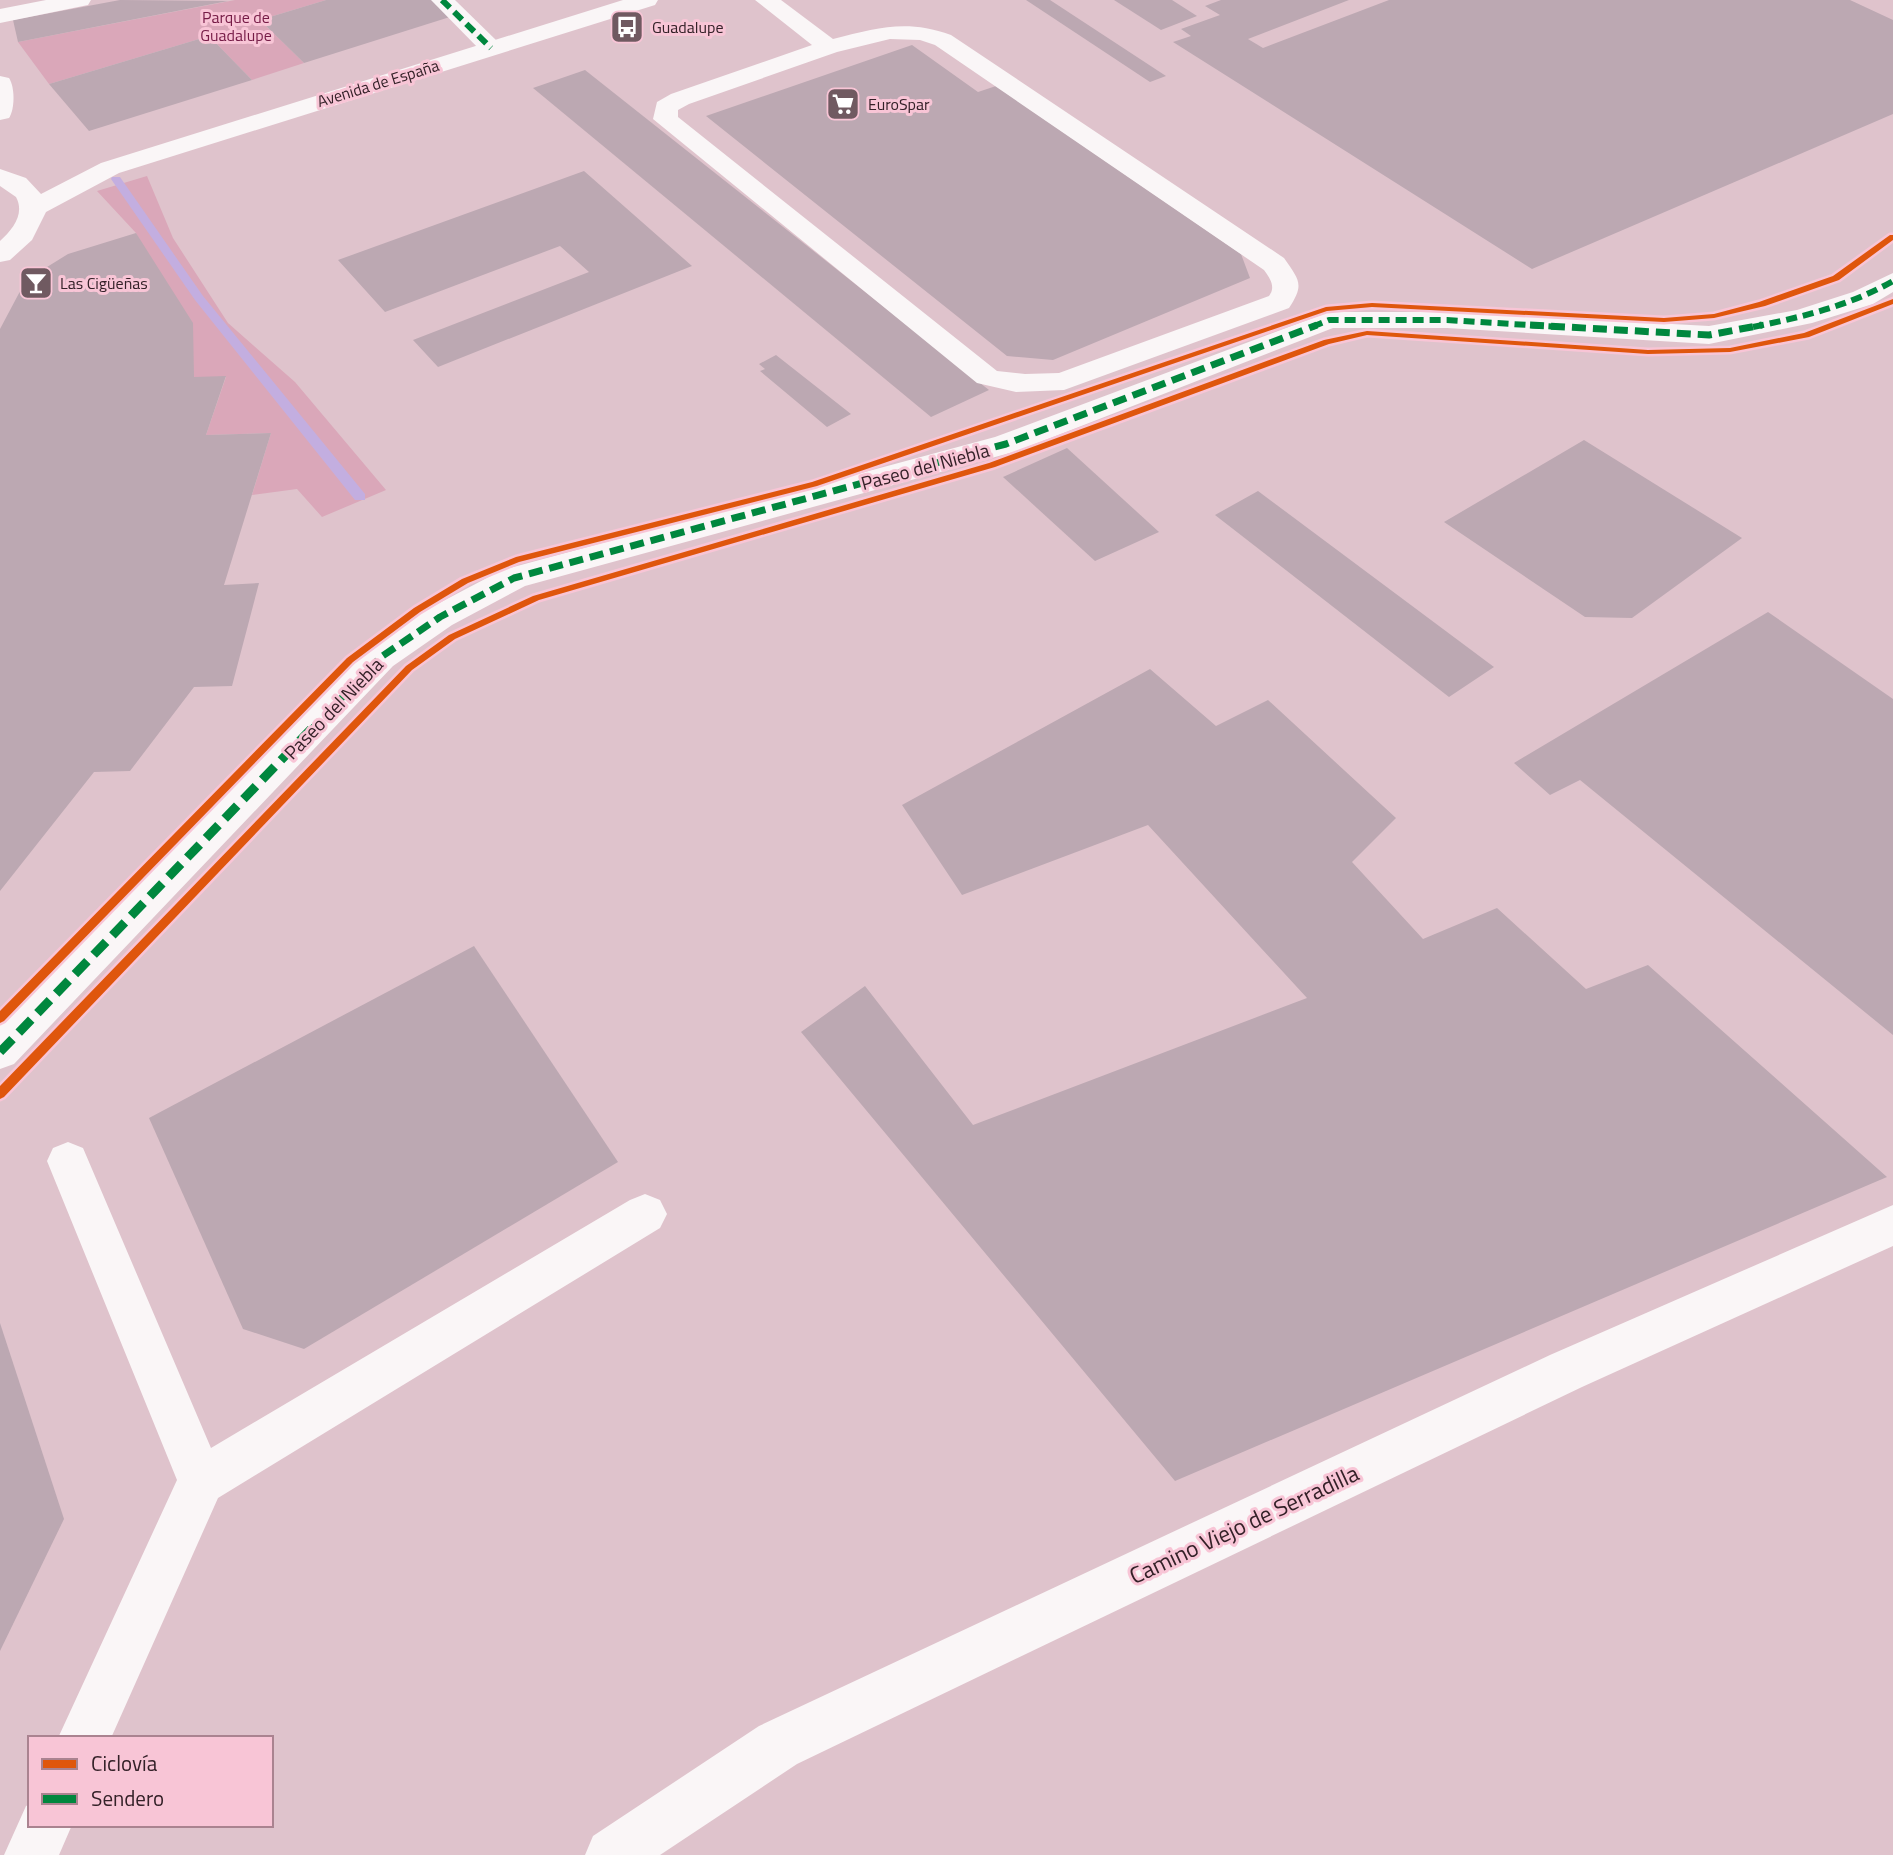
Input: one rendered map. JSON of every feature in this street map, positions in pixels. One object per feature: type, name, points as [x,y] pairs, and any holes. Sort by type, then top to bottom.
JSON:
[{"type":"street","points":[[0,16],[80,0]]},
{"type":"street","points":[[442,0],[491,48]]},
{"type":"street","name":"Avenida de España","points":[[34,208],[110,168],[647,0]]},
{"type":"street","points":[[766,0],[829,47]]},
{"type":"street","points":[[890,32],[923,33],[943,40],[1274,264],[1285,280],[1286,292],[1279,302],[1064,381],[1037,385],[1008,383],[988,377],[664,119],[666,107],[680,99],[829,47],[890,32]]},
{"type":"street","points":[[0,83],[0,113]]},
{"type":"street","name":"Avenida de España","points":[[5,179],[110,168]]},
{"type":"street","points":[[0,254],[23,235],[33,217],[34,208],[28,192],[5,179]]},
{"type":"street","name":"Paseo del Niebla","points":[[0,1052],[381,657],[440,617],[514,578],[1006,444],[1329,320],[1447,320],[1709,335],[1802,317],[1863,298],[1893,281]]},
{"type":"street","points":[[68,1161],[201,1480]]},
{"type":"street","points":[[85,1736],[201,1480],[645,1214]]},
{"type":"street","name":"Camino Viejo de Serradilla","points":[[612,1855],[778,1745],[1566,1371],[1893,1225]]},
{"type":"street","points":[[31,1855],[44,1827]]},
{"type":"green space","name":"Parque de Guadalupe","points":[[235,0],[326,0],[260,20],[304,63],[252,80],[209,36],[49,84],[18,42]]},
{"type":"green space","points":[[147,176],[173,238],[228,323],[295,382],[386,490],[322,517],[297,489],[252,495],[271,433],[206,435],[226,377],[194,377],[136,233],[97,191]]},
{"type":"building","points":[[120,0],[228,1],[18,42],[13,20]]},
{"type":"building","points":[[326,0],[434,0],[453,16],[304,63],[260,20]]},
{"type":"building","points":[[1026,0],[1050,0],[1166,76],[1150,82]]},
{"type":"building","points":[[1114,0],[1172,0],[1197,16],[1161,30]]},
{"type":"building","points":[[1221,0],[1349,0],[1248,39],[1263,48],[1389,0],[1850,0],[1893,20],[1893,114],[1532,269],[1173,42],[1191,36],[1181,29],[1220,15],[1205,6]]},
{"type":"building","points":[[209,36],[252,80],[89,131],[49,84]]},
{"type":"building","points":[[912,45],[978,92],[996,86],[1241,254],[1250,278],[1053,360],[1007,356],[706,116]]},
{"type":"building","points":[[585,70],[989,390],[931,417],[533,88]]},
{"type":"building","points":[[584,171],[692,266],[438,367],[413,340],[589,272],[560,246],[385,312],[338,260]]},
{"type":"building","points":[[136,233],[193,323],[194,377],[226,376],[206,435],[271,433],[224,585],[259,583],[232,686],[194,687],[130,771],[94,772],[0,891],[0,329],[26,280],[68,254]]},
{"type":"building","points":[[776,355],[851,414],[827,427],[760,371],[765,369],[759,364]]},
{"type":"building","points":[[1584,440],[1742,538],[1632,618],[1585,617],[1444,522]]},
{"type":"building","points":[[1067,448],[1159,532],[1095,561],[1003,477]]},
{"type":"building","points":[[1258,491],[1494,667],[1449,697],[1215,515]]},
{"type":"building","points":[[1768,612],[1893,699],[1893,1035],[1580,780],[1550,795],[1514,763]]},
{"type":"building","points":[[1150,669],[1216,726],[1268,700],[1396,818],[1352,862],[1423,939],[1497,908],[1586,989],[1648,965],[1887,1177],[1175,1481],[801,1032],[865,986],[973,1125],[1307,998],[1148,825],[962,895],[902,805]]},
{"type":"building","points":[[474,946],[618,1162],[304,1349],[243,1329],[149,1118]]},
{"type":"building","points":[[0,1323],[64,1519],[0,1651]]},
{"type":"waterway","points":[[116,179],[199,298],[360,497]]},
{"type":"marked path","points":[[442,0],[491,48]]},
{"type":"marked path","points":[[0,1052],[381,657],[440,617],[514,578],[1006,444],[1329,320],[1447,320],[1709,335],[1802,317],[1863,298],[1893,281]]},
{"type":"cycle path","points":[[0,1018],[350,660],[417,610],[465,581],[516,560],[814,484],[1326,309],[1372,305],[1664,320],[1714,316],[1762,304],[1836,278],[1893,237]]},
{"type":"cycle path","points":[[0,1094],[409,668],[452,637],[536,598],[992,465],[1327,342],[1367,333],[1648,352],[1730,350],[1806,335],[1893,301]]},
{"type":"place","name":"Guadalupe","points":[[627,27]]},
{"type":"place","name":"EuroSpar","points":[[843,104]]},
{"type":"place","name":"Las Cigüeñas","points":[[36,283]]}]
